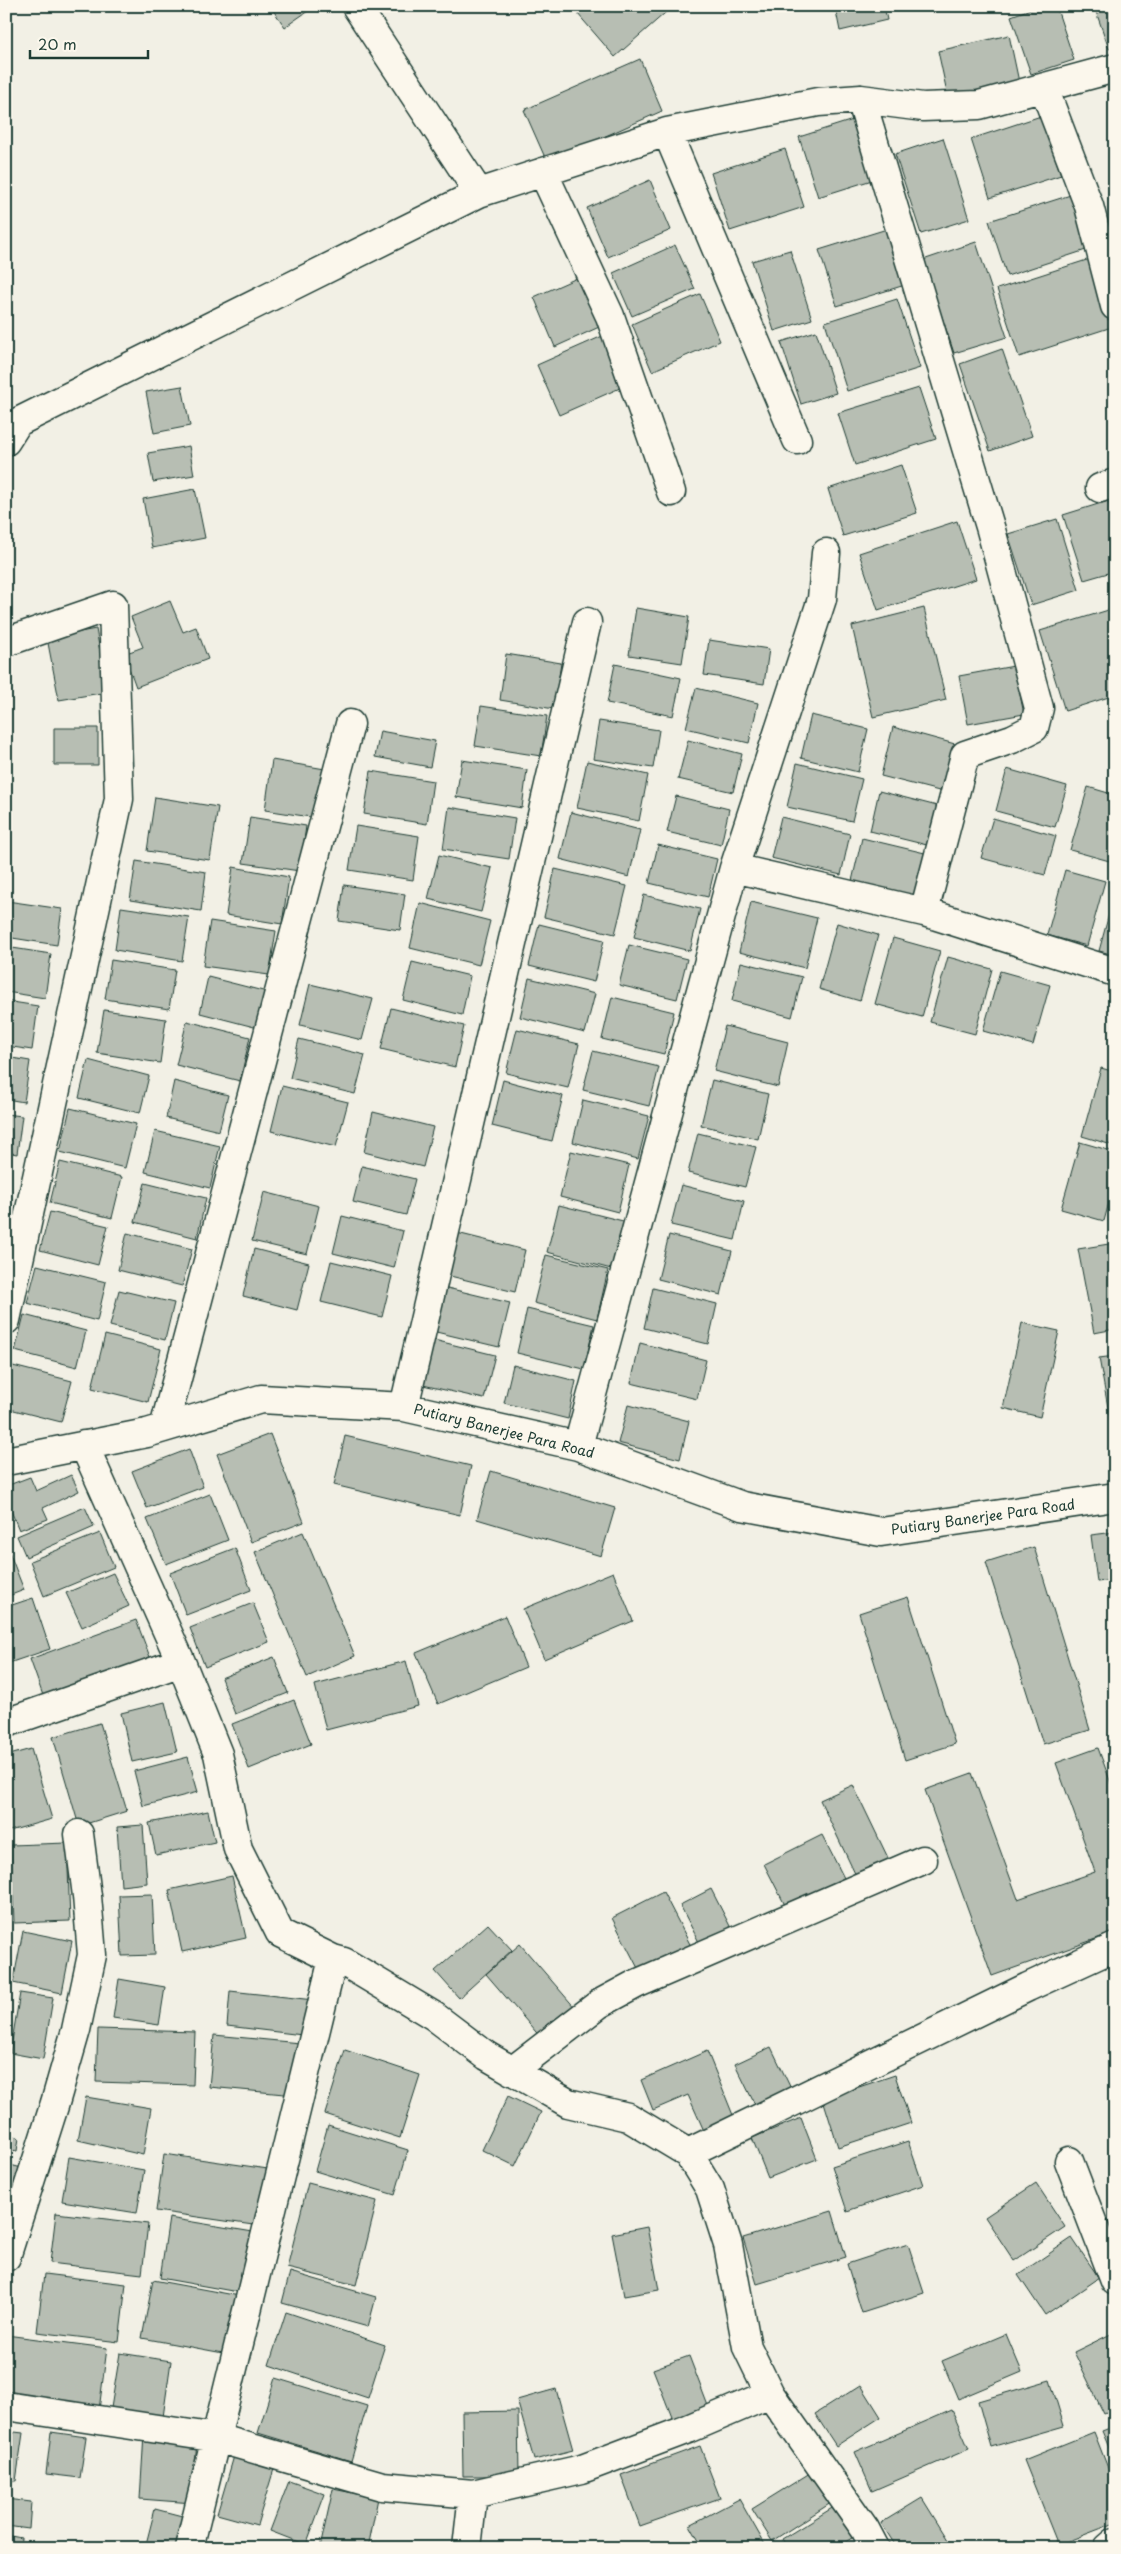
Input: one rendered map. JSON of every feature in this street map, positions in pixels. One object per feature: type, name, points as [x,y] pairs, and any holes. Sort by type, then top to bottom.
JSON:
[{"type":"street","points":[[356,6],[479,193]]},
{"type":"street","points":[[6,441],[18,422],[479,193],[666,132],[818,102],[861,99],[923,107],[979,105],[1115,68]]},
{"type":"street","points":[[1044,88],[1089,206],[1115,306]]},
{"type":"street","points":[[861,99],[991,530],[1039,708],[1034,728],[1012,739],[965,755],[924,912]]},
{"type":"street","points":[[666,132],[797,440]]},
{"type":"street","points":[[543,172],[610,316],[672,492]]},
{"type":"street","points":[[578,1446],[734,868],[822,599],[826,553]]},
{"type":"street","points":[[6,642],[113,605],[119,799],[6,1320]]},
{"type":"street","points":[[404,1407],[587,622]]},
{"type":"street","points":[[164,1428],[350,724]]},
{"type":"street","points":[[734,868],[924,912],[1115,972]]},
{"type":"street","name":"Putiary Banerjee Para Road","points":[[6,1460],[164,1428],[261,1399],[404,1407],[578,1446],[742,1506],[881,1532],[1115,1498]]},
{"type":"street","points":[[84,1445],[181,1662],[218,1754],[238,1849],[280,1932],[333,1959],[344,1962],[434,2016],[487,2056],[568,2103],[628,2117],[688,2153],[710,2189],[728,2245],[747,2347],[770,2394],[865,2529],[875,2548]]},
{"type":"street","points":[[6,1723],[181,1662]]},
{"type":"street","points":[[6,2258],[76,2030],[92,1955],[79,1834]]},
{"type":"street","points":[[512,2071],[599,2004],[636,1984],[923,1860]]},
{"type":"street","points":[[688,2153],[1028,1987],[1115,1947]]},
{"type":"street","points":[[189,2548],[333,1959]]},
{"type":"street","points":[[1068,2162],[1115,2281]]},
{"type":"street","points":[[6,2406],[217,2438],[382,2486],[473,2494],[582,2469],[688,2429],[770,2394]]},
{"type":"street","points":[[467,2548],[473,2494]]},
{"type":"street","points":[[1108,2548],[1115,2542]]},
{"type":"building","points":[[270,6],[315,6],[285,27]]},
{"type":"building","points":[[571,6],[673,6],[615,57]]},
{"type":"building","points":[[835,6],[884,6],[887,20],[840,31]]},
{"type":"building","points":[[1039,6],[1056,6],[1074,60],[1031,74],[1011,16]]},
{"type":"building","points":[[1094,6],[1115,6],[1115,47],[1109,49]]},
{"type":"building","points":[[1009,35],[1019,82],[948,97],[938,51]]},
{"type":"building","points":[[640,59],[662,111],[547,162],[524,110]]},
{"type":"building","points":[[1041,116],[1061,175],[990,198],[971,139]]},
{"type":"building","points":[[853,120],[872,180],[818,197],[799,137]]},
{"type":"building","points":[[943,138],[969,219],[921,234],[895,154]]},
{"type":"building","points":[[785,149],[804,207],[730,231],[711,173]]},
{"type":"building","points":[[650,180],[671,230],[608,257],[587,208]]},
{"type":"building","points":[[1080,192],[1098,246],[1007,276],[989,221]]},
{"type":"building","points":[[887,229],[905,285],[837,306],[819,250]]},
{"type":"building","points":[[976,242],[1007,337],[954,353],[923,260]]},
{"type":"building","points":[[675,245],[695,289],[632,316],[613,273]]},
{"type":"building","points":[[790,250],[812,319],[774,331],[752,261]]},
{"type":"building","points":[[1096,257],[1115,314],[1115,326],[1019,357],[997,289]]},
{"type":"building","points":[[586,274],[608,323],[555,347],[534,297]]},
{"type":"building","points":[[700,294],[720,341],[652,371],[632,324]]},
{"type":"building","points":[[897,299],[920,368],[847,391],[825,322]]},
{"type":"building","points":[[816,331],[836,393],[801,404],[781,342]]},
{"type":"building","points":[[607,334],[629,384],[559,415],[537,365]]},
{"type":"building","points":[[1002,349],[1032,436],[990,451],[960,364]]},
{"type":"building","points":[[182,386],[190,426],[154,433],[146,392]]},
{"type":"building","points":[[919,388],[936,439],[855,465],[838,413]]},
{"type":"building","points":[[189,446],[194,475],[153,482],[148,453]]},
{"type":"building","points":[[901,465],[917,513],[843,536],[828,489]]},
{"type":"building","points":[[195,489],[205,538],[152,548],[143,499]]},
{"type":"building","points":[[1108,501],[1115,524],[1115,571],[1084,580],[1063,515]]},
{"type":"building","points":[[1057,519],[1079,590],[1031,605],[1008,534]]},
{"type":"building","points":[[957,521],[976,579],[878,610],[859,553]]},
{"type":"building","points":[[170,601],[183,632],[196,627],[208,659],[136,687],[124,654],[143,647],[131,617]]},
{"type":"building","points":[[636,608],[689,617],[682,663],[629,655]]},
{"type":"building","points":[[924,608],[946,700],[873,717],[852,626]]},
{"type":"building","points":[[1115,608],[1115,695],[1065,711],[1040,631]]},
{"type":"building","points":[[96,629],[107,692],[59,700],[47,638]]},
{"type":"building","points":[[709,640],[769,649],[764,684],[704,675]]},
{"type":"building","points":[[506,654],[561,663],[554,709],[500,700]]},
{"type":"building","points":[[615,664],[681,678],[673,716],[607,703]]},
{"type":"building","points":[[1014,666],[1024,714],[968,724],[959,676]]},
{"type":"building","points":[[696,688],[758,703],[749,743],[686,728]]},
{"type":"building","points":[[481,706],[547,716],[541,756],[475,746]]},
{"type":"building","points":[[811,715],[868,729],[858,772],[801,758]]},
{"type":"building","points":[[599,721],[659,730],[653,768],[593,759]]},
{"type":"building","points":[[893,727],[955,744],[943,792],[881,776]]},
{"type":"building","points":[[54,728],[98,728],[98,765],[54,765]]},
{"type":"building","points":[[380,731],[435,741],[430,767],[375,757]]},
{"type":"building","points":[[688,740],[742,754],[733,792],[678,779]]},
{"type":"building","points":[[272,760],[325,769],[317,818],[265,810]]},
{"type":"building","points":[[462,760],[527,770],[522,808],[456,797]]},
{"type":"building","points":[[587,761],[648,775],[639,821],[577,808]]},
{"type":"building","points":[[797,763],[862,779],[852,821],[787,807]]},
{"type":"building","points":[[1007,769],[1067,786],[1055,827],[996,811]]},
{"type":"building","points":[[371,771],[433,781],[427,824],[364,814]]},
{"type":"building","points":[[1088,787],[1115,795],[1113,862],[1070,850]]},
{"type":"building","points":[[879,791],[945,808],[935,847],[870,831]]},
{"type":"building","points":[[676,796],[729,809],[721,845],[667,832]]},
{"type":"building","points":[[155,797],[218,807],[210,860],[147,851]]},
{"type":"building","points":[[449,807],[515,818],[509,859],[443,849]]},
{"type":"building","points":[[571,812],[640,830],[629,877],[560,859]]},
{"type":"building","points":[[250,817],[306,826],[300,871],[243,863]]},
{"type":"building","points":[[781,817],[850,834],[841,875],[771,858]]},
{"type":"building","points":[[993,818],[1056,836],[1045,875],[981,858]]},
{"type":"building","points":[[356,826],[419,836],[413,880],[349,870]]},
{"type":"building","points":[[862,838],[929,854],[918,898],[852,881]]},
{"type":"building","points":[[658,845],[717,859],[708,897],[649,883]]},
{"type":"building","points":[[439,855],[492,868],[481,912],[428,899]]},
{"type":"building","points":[[136,861],[206,872],[201,911],[130,900]]},
{"type":"building","points":[[233,867],[289,877],[282,924],[226,915]]},
{"type":"building","points":[[555,869],[627,886],[615,934],[544,917]]},
{"type":"building","points":[[1065,870],[1105,881],[1087,946],[1047,935]]},
{"type":"building","points":[[344,885],[405,894],[400,930],[339,921]]},
{"type":"building","points":[[1115,892],[1115,955],[1099,951]]},
{"type":"building","points":[[644,895],[700,909],[690,951],[634,937]]},
{"type":"building","points":[[7,901],[62,909],[57,945],[6,937]]},
{"type":"building","points":[[751,902],[817,918],[805,968],[739,952]]},
{"type":"building","points":[[420,903],[490,921],[479,965],[410,948]]},
{"type":"building","points":[[121,907],[189,917],[182,961],[115,950]]},
{"type":"building","points":[[210,921],[276,931],[269,975],[203,966]]},
{"type":"building","points":[[837,923],[878,935],[860,1001],[819,989]]},
{"type":"building","points":[[539,924],[604,940],[594,982],[529,966]]},
{"type":"building","points":[[893,938],[940,951],[922,1017],[875,1004]]},
{"type":"building","points":[[629,945],[687,959],[677,999],[619,985]]},
{"type":"building","points":[[6,947],[51,954],[45,998],[6,992]]},
{"type":"building","points":[[948,957],[992,969],[975,1034],[930,1022]]},
{"type":"building","points":[[111,960],[175,970],[169,1009],[105,999]]},
{"type":"building","points":[[412,962],[470,976],[462,1015],[403,1000]]},
{"type":"building","points":[[741,962],[802,977],[792,1017],[732,1001]]},
{"type":"building","points":[[1000,971],[1050,985],[1033,1045],[983,1031]]},
{"type":"building","points":[[208,977],[267,992],[258,1028],[200,1013]]},
{"type":"building","points":[[529,978],[595,994],[585,1033],[520,1017]]},
{"type":"building","points":[[310,984],[373,999],[362,1040],[300,1025]]},
{"type":"building","points":[[612,997],[674,1012],[664,1054],[602,1039]]},
{"type":"building","points":[[6,1001],[38,1006],[32,1050],[6,1046]]},
{"type":"building","points":[[391,1008],[464,1026],[455,1067],[381,1049]]},
{"type":"building","points":[[104,1010],[166,1019],[160,1063],[97,1053]]},
{"type":"building","points":[[187,1021],[250,1037],[240,1081],[176,1065]]},
{"type":"building","points":[[725,1026],[788,1042],[778,1087],[714,1071]]},
{"type":"building","points":[[517,1029],[579,1044],[568,1088],[506,1073]]},
{"type":"building","points":[[299,1039],[365,1055],[355,1094],[290,1078]]},
{"type":"building","points":[[593,1051],[659,1067],[649,1106],[583,1090]]},
{"type":"building","points":[[6,1057],[30,1061],[24,1102],[6,1099]]},
{"type":"building","points":[[88,1060],[149,1076],[140,1113],[79,1098]]},
{"type":"building","points":[[1101,1068],[1115,1072],[1115,1146],[1082,1136]]},
{"type":"building","points":[[503,1080],[563,1096],[552,1141],[492,1126]]},
{"type":"building","points":[[712,1080],[768,1094],[758,1139],[701,1125]]},
{"type":"building","points":[[174,1081],[228,1095],[219,1131],[166,1118]]},
{"type":"building","points":[[282,1086],[348,1102],[336,1147],[271,1131]]},
{"type":"building","points":[[583,1100],[649,1116],[638,1159],[573,1142]]},
{"type":"building","points":[[70,1108],[136,1124],[125,1168],[60,1152]]},
{"type":"building","points":[[373,1112],[433,1127],[423,1167],[364,1152]]},
{"type":"building","points":[[6,1114],[22,1116],[17,1154],[6,1152]]},
{"type":"building","points":[[155,1131],[220,1146],[210,1188],[145,1172]]},
{"type":"building","points":[[698,1133],[756,1147],[745,1187],[688,1173]]},
{"type":"building","points":[[1080,1142],[1115,1152],[1115,1181],[1104,1221],[1061,1209]]},
{"type":"building","points":[[571,1151],[629,1165],[618,1212],[560,1197]]},
{"type":"building","points":[[60,1162],[122,1177],[112,1218],[50,1203]]},
{"type":"building","points":[[362,1166],[415,1179],[406,1215],[353,1202]]},
{"type":"building","points":[[145,1183],[206,1198],[197,1238],[135,1222]]},
{"type":"building","points":[[681,1185],[744,1201],[735,1240],[671,1225]]},
{"type":"building","points":[[264,1192],[319,1206],[307,1254],[252,1241]]},
{"type":"building","points":[[559,1205],[627,1222],[615,1270],[547,1252]]},
{"type":"building","points":[[50,1212],[108,1226],[98,1265],[40,1250]]},
{"type":"building","points":[[342,1216],[403,1231],[394,1268],[333,1253]]},
{"type":"building","points":[[127,1233],[192,1249],[182,1286],[118,1270]]},
{"type":"building","points":[[457,1233],[525,1250],[515,1292],[446,1275]]},
{"type":"building","points":[[669,1235],[732,1251],[721,1295],[658,1279]]},
{"type":"building","points":[[1115,1243],[1115,1329],[1094,1333],[1078,1249]]},
{"type":"building","points":[[254,1249],[309,1263],[297,1310],[243,1296]]},
{"type":"building","points":[[546,1255],[608,1270],[597,1319],[534,1303]]},
{"type":"building","points":[[331,1261],[392,1276],[382,1317],[321,1302]]},
{"type":"building","points":[[37,1265],[106,1282],[97,1321],[27,1303]]},
{"type":"building","points":[[443,1287],[510,1303],[499,1347],[432,1331]]},
{"type":"building","points":[[653,1288],[717,1304],[708,1344],[644,1328]]},
{"type":"building","points":[[119,1290],[174,1303],[165,1340],[110,1326]]},
{"type":"building","points":[[527,1309],[594,1325],[584,1369],[517,1353]]},
{"type":"building","points":[[24,1315],[86,1331],[77,1367],[15,1351]]},
{"type":"building","points":[[1022,1323],[1059,1331],[1040,1417],[1003,1408]]},
{"type":"building","points":[[105,1335],[161,1349],[148,1402],[92,1388]]},
{"type":"building","points":[[434,1340],[495,1355],[484,1399],[423,1385]]},
{"type":"building","points":[[640,1343],[706,1360],[697,1399],[631,1383]]},
{"type":"building","points":[[1115,1356],[1115,1446],[1099,1358]]},
{"type":"building","points":[[9,1365],[72,1381],[61,1422],[6,1408],[6,1375]]},
{"type":"building","points":[[513,1365],[576,1381],[568,1419],[504,1403]]},
{"type":"building","points":[[628,1405],[689,1421],[680,1459],[618,1443]]},
{"type":"building","points":[[270,1434],[304,1522],[251,1542],[217,1454]]},
{"type":"building","points":[[345,1436],[471,1466],[460,1515],[334,1485]]},
{"type":"building","points":[[189,1449],[203,1487],[147,1508],[132,1471]]},
{"type":"building","points":[[491,1471],[615,1508],[601,1556],[477,1519]]},
{"type":"building","points":[[71,1475],[79,1491],[43,1508],[48,1519],[19,1530],[6,1499],[6,1486],[30,1477],[36,1491]]},
{"type":"building","points":[[210,1494],[228,1540],[166,1564],[147,1519]]},
{"type":"building","points":[[85,1507],[94,1527],[26,1557],[17,1536]]},
{"type":"building","points":[[303,1532],[355,1656],[307,1677],[255,1552]]},
{"type":"building","points":[[1115,1532],[1115,1580],[1097,1582],[1091,1535]]},
{"type":"building","points":[[100,1533],[114,1567],[44,1596],[30,1561]]},
{"type":"building","points":[[6,1544],[24,1590],[6,1597]]},
{"type":"building","points":[[1034,1547],[1090,1730],[1043,1744],[986,1562]]},
{"type":"building","points":[[235,1548],[251,1590],[186,1615],[170,1573]]},
{"type":"building","points":[[613,1572],[633,1621],[544,1659],[523,1609]]},
{"type":"building","points":[[113,1573],[129,1606],[82,1627],[66,1593]]},
{"type":"building","points":[[908,1597],[955,1744],[905,1760],[859,1613]]},
{"type":"building","points":[[33,1598],[50,1649],[6,1664],[6,1607]]},
{"type":"building","points":[[253,1603],[269,1642],[205,1667],[190,1628]]},
{"type":"building","points":[[505,1616],[526,1667],[438,1704],[416,1653]]},
{"type":"building","points":[[136,1620],[153,1665],[46,1704],[30,1659]]},
{"type":"building","points":[[274,1657],[288,1693],[235,1714],[221,1678]]},
{"type":"building","points":[[406,1661],[418,1706],[326,1730],[315,1685]]},
{"type":"building","points":[[294,1700],[311,1744],[249,1769],[232,1724]]},
{"type":"building","points":[[165,1702],[177,1752],[132,1762],[121,1713]]},
{"type":"building","points":[[100,1723],[127,1811],[79,1826],[53,1737]]},
{"type":"building","points":[[1098,1748],[1115,1794],[1115,1932],[992,1976],[925,1790],[972,1773],[1018,1899],[1095,1872],[1056,1763]]},
{"type":"building","points":[[31,1749],[52,1819],[6,1832],[6,1756]]},
{"type":"building","points":[[188,1757],[198,1792],[143,1806],[134,1771]]},
{"type":"building","points":[[853,1785],[891,1864],[858,1880],[820,1800]]},
{"type":"building","points":[[208,1811],[215,1842],[156,1855],[149,1823]]},
{"type":"building","points":[[143,1825],[147,1883],[121,1886],[117,1827]]},
{"type":"building","points":[[822,1835],[844,1878],[786,1907],[764,1864]]},
{"type":"building","points":[[67,1843],[70,1921],[14,1923],[11,1845]]},
{"type":"building","points":[[232,1876],[246,1938],[182,1952],[169,1890]]},
{"type":"building","points":[[711,1889],[732,1930],[701,1946],[680,1905]]},
{"type":"building","points":[[663,1892],[693,1950],[642,1976],[612,1918]]},
{"type":"building","points":[[152,1894],[155,1955],[122,1956],[119,1895]]},
{"type":"building","points":[[488,1924],[512,1950],[459,1998],[435,1971]]},
{"type":"building","points":[[23,1931],[72,1941],[62,1993],[13,1983]]},
{"type":"building","points":[[520,1944],[576,2009],[542,2039],[486,1974]]},
{"type":"building","points":[[119,1979],[165,1987],[159,2025],[113,2018]]},
{"type":"building","points":[[230,1991],[314,2000],[311,2036],[227,2026]]},
{"type":"building","points":[[20,1993],[53,1998],[43,2059],[10,2053]]},
{"type":"building","points":[[98,2029],[195,2032],[193,2085],[96,2082]]},
{"type":"building","points":[[214,2035],[300,2043],[295,2095],[209,2087]]},
{"type":"building","points":[[771,2047],[796,2099],[760,2115],[735,2064]]},
{"type":"building","points":[[345,2050],[420,2075],[400,2138],[325,2114]]},
{"type":"building","points":[[707,2051],[735,2120],[705,2133],[688,2095],[653,2110],[641,2080]]},
{"type":"building","points":[[895,2075],[911,2123],[838,2147],[823,2099]]},
{"type":"building","points":[[508,2096],[541,2112],[515,2166],[482,2150]]},
{"type":"building","points":[[86,2097],[151,2108],[143,2155],[78,2140]]},
{"type":"building","points":[[801,2118],[817,2159],[768,2178],[752,2138]]},
{"type":"building","points":[[328,2125],[408,2150],[395,2195],[315,2171]]},
{"type":"building","points":[[6,2133],[19,2138],[17,2151],[6,2149]]},
{"type":"building","points":[[908,2141],[923,2185],[847,2211],[832,2166]]},
{"type":"building","points":[[164,2154],[268,2169],[260,2226],[156,2211]]},
{"type":"building","points":[[69,2157],[144,2170],[137,2213],[62,2201]]},
{"type":"building","points":[[6,2164],[22,2168],[16,2196],[6,2194]]},
{"type":"building","points":[[308,2183],[377,2201],[356,2285],[287,2268]]},
{"type":"building","points":[[1036,2183],[1065,2227],[1014,2261],[985,2217]]},
{"type":"building","points":[[832,2211],[846,2257],[757,2284],[743,2238]]},
{"type":"building","points":[[56,2213],[148,2224],[142,2274],[50,2263]]},
{"type":"building","points":[[169,2218],[259,2233],[249,2294],[160,2278]]},
{"type":"building","points":[[647,2227],[659,2290],[624,2296],[612,2234]]},
{"type":"building","points":[[1072,2238],[1099,2278],[1045,2315],[1018,2275]]},
{"type":"building","points":[[908,2244],[924,2293],[862,2313],[847,2264]]},
{"type":"building","points":[[290,2272],[376,2297],[368,2327],[282,2303]]},
{"type":"building","points":[[44,2274],[126,2284],[119,2342],[37,2332]]},
{"type":"building","points":[[153,2280],[245,2297],[234,2355],[142,2338]]},
{"type":"building","points":[[286,2312],[385,2345],[368,2398],[269,2365]]},
{"type":"building","points":[[1115,2332],[1115,2409],[1104,2414],[1074,2352]]},
{"type":"building","points":[[1006,2334],[1022,2372],[958,2399],[942,2361]]},
{"type":"building","points":[[6,2335],[107,2348],[99,2410],[6,2399]]},
{"type":"building","points":[[120,2353],[171,2361],[163,2417],[111,2408]]},
{"type":"building","points":[[689,2356],[710,2411],[675,2425],[653,2369]]},
{"type":"building","points":[[275,2378],[367,2406],[351,2461],[258,2433]]},
{"type":"building","points":[[1050,2380],[1064,2426],[991,2447],[978,2401]]},
{"type":"building","points":[[861,2385],[881,2417],[836,2446],[815,2414]]},
{"type":"building","points":[[556,2389],[573,2450],[534,2460],[517,2400]]},
{"type":"building","points":[[952,2410],[969,2449],[872,2491],[855,2452]]},
{"type":"building","points":[[518,2411],[519,2476],[463,2476],[462,2412]]},
{"type":"building","points":[[1115,2426],[1115,2462],[1102,2431]]},
{"type":"building","points":[[6,2431],[23,2433],[16,2481],[6,2480]]},
{"type":"building","points":[[51,2432],[86,2437],[80,2478],[46,2474]]},
{"type":"building","points":[[1094,2432],[1115,2486],[1115,2523],[1058,2545],[1024,2460]]},
{"type":"building","points":[[144,2434],[197,2438],[193,2503],[140,2499]]},
{"type":"building","points":[[700,2446],[720,2498],[640,2526],[621,2475]]},
{"type":"building","points":[[234,2456],[274,2469],[257,2525],[217,2514]]},
{"type":"building","points":[[818,2468],[837,2499],[772,2541],[752,2509]]},
{"type":"building","points":[[289,2481],[325,2494],[306,2545],[270,2531]]},
{"type":"building","points":[[333,2489],[378,2498],[368,2548],[320,2548]]},
{"type":"building","points":[[922,2498],[953,2548],[897,2548],[881,2523]]},
{"type":"building","points":[[6,2499],[31,2502],[29,2529],[6,2526]]},
{"type":"building","points":[[739,2499],[767,2548],[703,2548],[690,2525]]},
{"type":"building","points":[[837,2505],[856,2536],[837,2548],[788,2548],[782,2539]]},
{"type":"building","points":[[155,2509],[182,2516],[174,2548],[145,2548]]},
{"type":"building","points":[[6,2535],[21,2538],[20,2548],[6,2548]]}]
